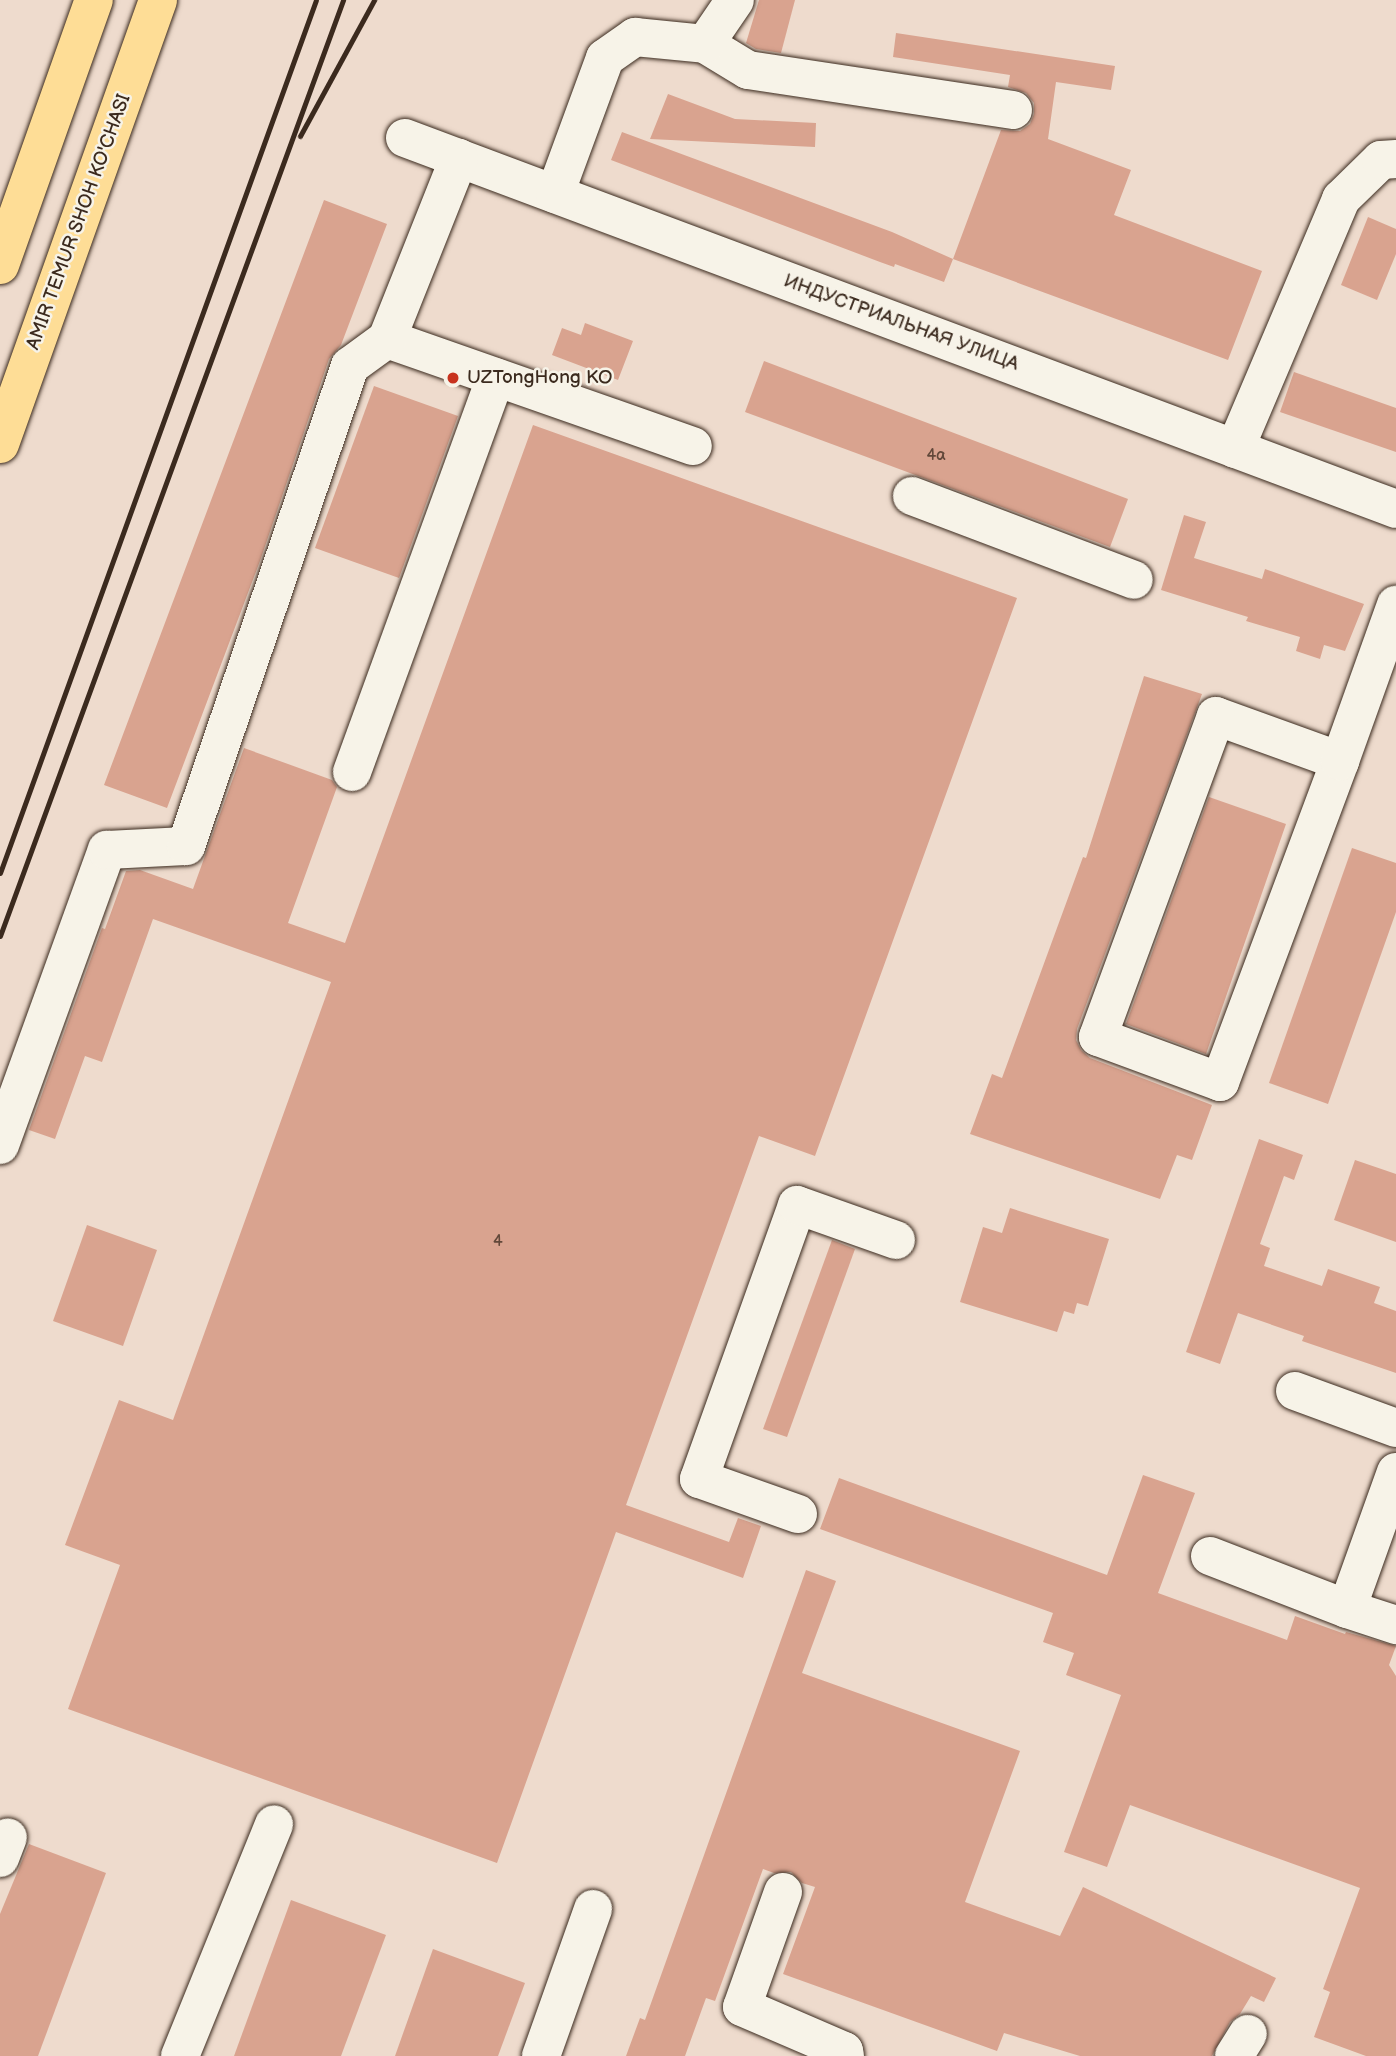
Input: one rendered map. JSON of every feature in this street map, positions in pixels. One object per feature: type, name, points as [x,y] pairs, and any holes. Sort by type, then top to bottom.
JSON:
[{"type":"main road","points":[[3,249],[94,0]]},
{"type":"main road","name":"AMIR TEMUR SHOH KO'CHASI","points":[[0,444],[158,0]]},
{"type":"street","points":[[705,44],[735,0]]},
{"type":"street","points":[[555,194],[605,58],[635,37],[705,44],[748,70],[1013,110]]},
{"type":"street","name":"ИНДУСТРИАЛЬНАЯ УЛИЦА","points":[[405,138],[1396,509]]},
{"type":"street","points":[[0,1144],[107,850],[186,846],[350,366],[387,339],[459,158]]},
{"type":"street","points":[[1235,449],[1341,199],[1391,165]]},
{"type":"street","points":[[387,339],[693,446]]},
{"type":"street","points":[[352,772],[496,377]]},
{"type":"street","points":[[912,496],[1134,580]]},
{"type":"street","points":[[1340,761],[1216,716],[1098,1037],[1220,1082],[1340,761],[1396,605]]},
{"type":"street","points":[[797,1514],[699,1479],[787,1231],[797,1205],[896,1240]]},
{"type":"street","points":[[1295,1391],[1396,1428]]},
{"type":"street","points":[[1347,1609],[1396,1472]]},
{"type":"street","points":[[1210,1556],[1396,1625]]},
{"type":"street","points":[[180,2056],[274,1824]]},
{"type":"street","points":[[783,1892],[742,2007],[844,2051],[845,2056]]},
{"type":"street","points":[[541,2056],[593,1909]]},
{"type":"building","points":[[759,0],[795,0],[781,53],[756,49],[746,43]]},
{"type":"building","points":[[896,33],[1115,66],[1111,90],[1056,82],[1048,139],[1131,170],[1114,215],[1262,271],[1228,360],[953,259],[1001,130],[1020,131],[1030,124],[1034,103],[1026,93],[1008,87],[1010,75],[893,57]]},
{"type":"building","points":[[668,94],[735,119],[816,123],[815,147],[650,139]]},
{"type":"building","points":[[622,132],[892,232],[953,259],[944,282],[895,264],[894,267],[880,262],[611,160]]},
{"type":"building","points":[[324,200],[387,224],[341,345],[329,359],[260,561],[167,808],[104,785]]},
{"type":"building","points":[[1368,217],[1396,229],[1396,254],[1377,300],[1341,285]]},
{"type":"building","points":[[585,323],[633,341],[618,380],[552,355],[562,328],[581,335]]},
{"type":"building","points":[[764,361],[1128,499],[1110,547],[745,412]]},
{"type":"building","points":[[1294,372],[1396,408],[1396,452],[1280,412]]},
{"type":"building","points":[[374,386],[458,416],[399,578],[315,548]]},
{"type":"building","points":[[533,425],[1017,598],[815,1156],[759,1136],[626,1505],[729,1542],[738,1518],[761,1526],[743,1578],[616,1532],[497,1863],[68,1709],[120,1565],[65,1545],[119,1400],[173,1420],[331,982],[153,919],[102,1062],[85,1056],[55,1139],[29,1130],[102,928],[105,929],[126,871],[140,870],[193,889],[244,748],[332,780],[337,787],[288,923],[345,943]]},
{"type":"building","points":[[1184,515],[1206,522],[1194,558],[1262,579],[1265,569],[1364,604],[1345,651],[1324,645],[1320,659],[1296,651],[1300,637],[1246,621],[1248,617],[1161,590]]},
{"type":"building","points":[[1144,676],[1202,694],[1077,1029],[1076,1040],[1081,1050],[1090,1058],[1212,1105],[1192,1160],[1177,1155],[1160,1199],[970,1134],[992,1074],[1002,1078],[1083,857],[1086,858]]},
{"type":"building","points":[[1209,797],[1286,824],[1206,1054],[1126,1024]]},
{"type":"building","points":[[1352,848],[1396,863],[1396,912],[1328,1104],[1269,1083]]},
{"type":"building","points":[[1259,1139],[1303,1155],[1294,1180],[1284,1176],[1260,1244],[1270,1248],[1264,1266],[1322,1286],[1328,1269],[1380,1287],[1374,1303],[1396,1311],[1396,1373],[1302,1341],[1304,1336],[1238,1313],[1220,1364],[1186,1352]]},
{"type":"building","points":[[1355,1160],[1396,1174],[1396,1242],[1334,1220]]},
{"type":"building","points":[[1010,1208],[1109,1239],[1088,1306],[1077,1303],[1074,1314],[1064,1311],[1057,1332],[960,1302],[983,1227],[1002,1233]]},
{"type":"building","points":[[87,1225],[157,1250],[123,1346],[53,1321]]},
{"type":"building","points":[[832,1240],[855,1249],[787,1437],[763,1429]]},
{"type":"building","points":[[1143,1475],[1195,1493],[1158,1593],[1287,1640],[1295,1616],[1345,1634],[1346,1632],[1396,1646],[1389,1665],[1396,1676],[1396,2056],[1366,2056],[1314,2037],[1330,1992],[1323,1989],[1360,1888],[1130,1805],[1107,1867],[1064,1852],[1121,1695],[1066,1675],[1074,1653],[1043,1642],[1053,1613],[820,1529],[839,1478],[1107,1575]]},
{"type":"building","points":[[806,1570],[836,1581],[802,1673],[1020,1751],[965,1902],[1060,1936],[1083,1887],[1276,1978],[1264,2002],[1251,1996],[1240,2014],[1230,2022],[1212,2056],[1080,2056],[1004,2033],[997,2051],[783,1974],[815,1887],[802,1883],[791,1872],[774,1873],[763,1869],[715,2001],[706,1998],[685,2056],[626,2056],[640,2018],[645,2020]]},
{"type":"building","points":[[29,1844],[106,1873],[38,2056],[0,2056],[0,1914]]},
{"type":"building","points":[[291,1900],[386,1935],[341,2056],[234,2056]]},
{"type":"building","points":[[433,1949],[525,1983],[498,2056],[395,2056]]},
{"type":"railway","points":[[0,873],[316,0]]},
{"type":"railway","points":[[0,936],[343,0]]},
{"type":"railway","points":[[300,136],[374,0]]},
{"type":"place","name":"UZTongHong KO","points":[[453,378]]}]
